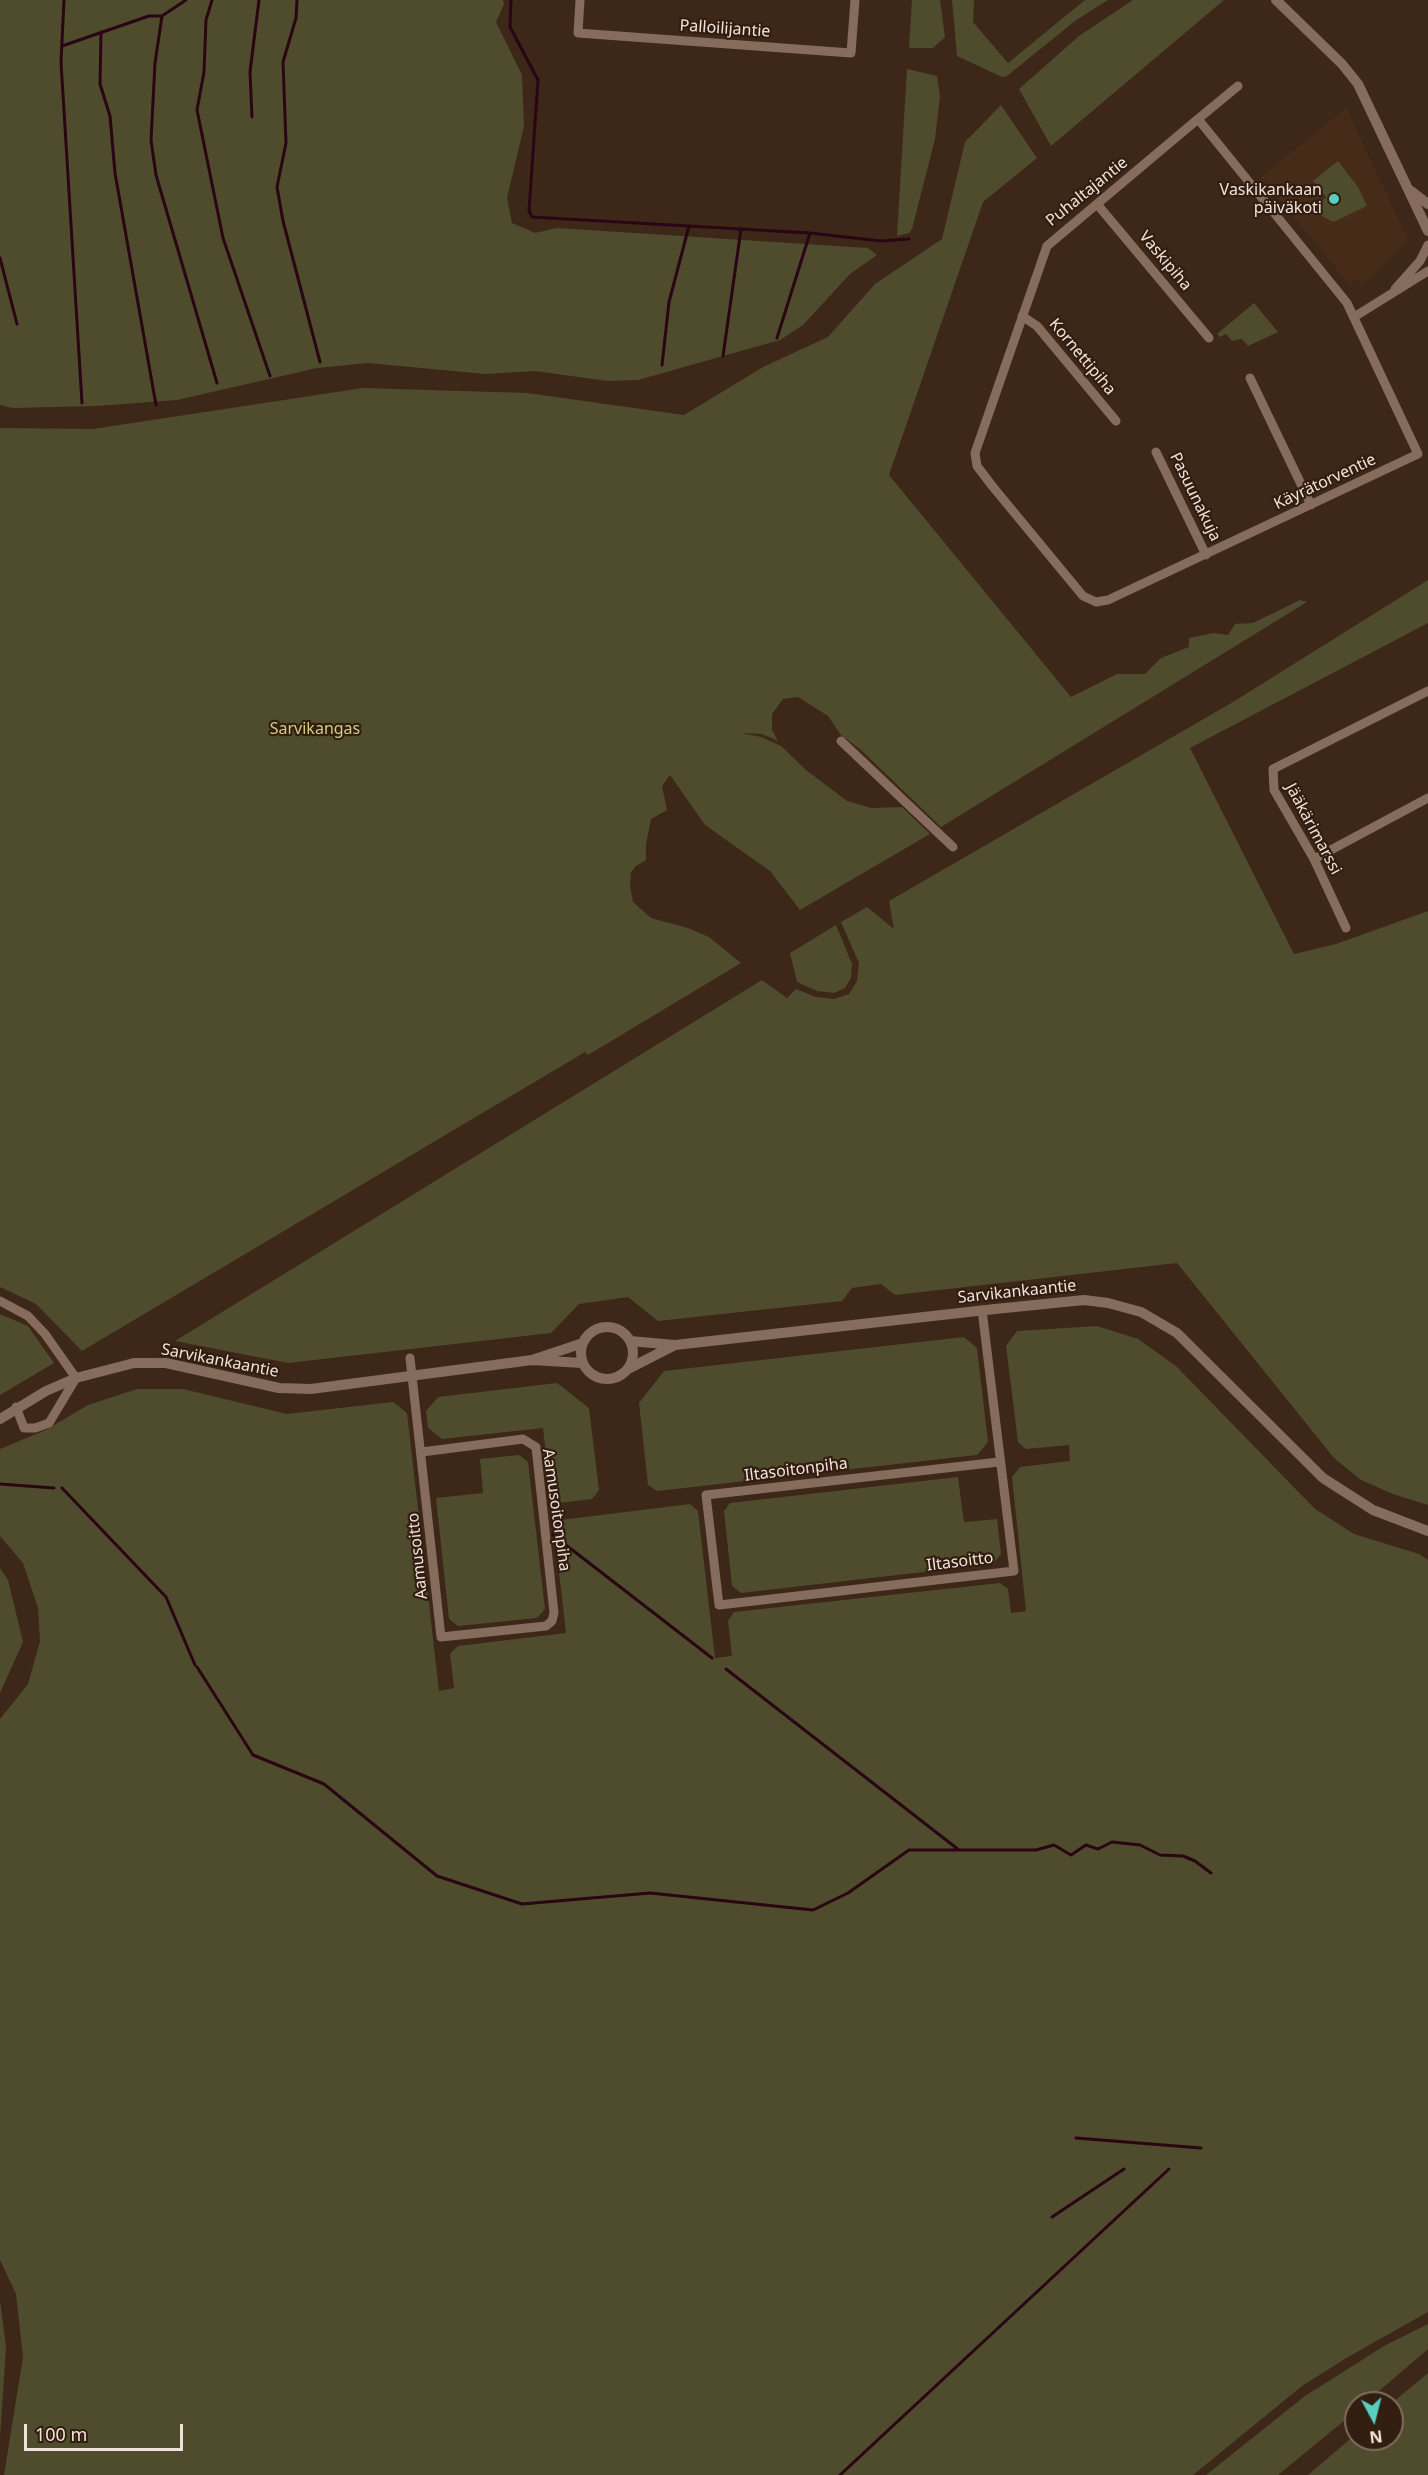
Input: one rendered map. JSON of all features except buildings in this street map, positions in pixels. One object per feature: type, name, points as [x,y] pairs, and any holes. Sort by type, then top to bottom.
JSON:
[{"type":"street","name":"Palloilijantie","points":[[580,0],[578,33],[852,53],[855,0]]},
{"type":"street","points":[[1276,0],[1342,64],[1358,84],[1428,231]]},
{"type":"street","name":"Puhaltajantie","points":[[1108,600],[1096,602],[1083,596],[975,462],[975,453],[1047,246],[1238,86]]},
{"type":"street","points":[[1198,119],[1347,303],[1418,454]]},
{"type":"street","points":[[1410,191],[1428,204]]},
{"type":"street","name":"Vaskipiha","points":[[1097,204],[1209,338]]},
{"type":"street","points":[[1388,298],[1420,261],[1428,245]]},
{"type":"street","points":[[1354,317],[1428,272]]},
{"type":"street","name":"Kornettipiha","points":[[1022,316],[1037,326],[1116,421]]},
{"type":"street","points":[[1250,378],[1311,506]]},
{"type":"street","name":"Käyrätorventie","points":[[1108,600],[1428,450]]},
{"type":"street","name":"Pasuunakuja","points":[[1156,452],[1206,555]]},
{"type":"street","name":"Jääkärimarssi","points":[[1346,928],[1314,859],[1274,790],[1273,769],[1428,691]]},
{"type":"street","points":[[841,741],[953,847]]},
{"type":"street","points":[[1314,859],[1428,798]]},
{"type":"street","name":"Sarvikankaantie","points":[[0,1419],[16,1407],[76,1378],[134,1363],[166,1363],[279,1388],[311,1389],[532,1360],[583,1343],[596,1329],[606,1327],[616,1328],[630,1341],[675,1345],[1084,1300],[1108,1303],[1140,1312],[1177,1333],[1323,1478],[1373,1510],[1428,1531]]},
{"type":"street","points":[[0,1301],[28,1316],[45,1335],[76,1378],[49,1423],[35,1428],[24,1428],[16,1407]]},
{"type":"street","name":"Iltasoitto","points":[[719,1605],[1014,1571],[982,1310]]},
{"type":"street","points":[[628,1369],[633,1355],[630,1341]]},
{"type":"street","points":[[582,1363],[583,1343]]},
{"type":"street","name":"Sarvikankaantie","points":[[532,1360],[582,1363],[587,1371],[603,1379],[621,1375],[628,1369],[675,1345]]},
{"type":"street","name":"Aamusoitto","points":[[410,1358],[441,1637],[546,1626],[552,1621]]},
{"type":"street","name":"Aamusoitonpiha","points":[[422,1452],[524,1439],[536,1447],[554,1613],[552,1621]]},
{"type":"street","name":"Iltasoitonpiha","points":[[719,1605],[706,1495],[999,1461]]},
{"type":"shaded area","name":"Vaskikankaan päiväkoti","points":[[1346,108],[1408,240],[1362,286],[1356,279],[1349,284],[1261,177]]},
{"type":"green space","points":[[0,0],[503,0],[504,4],[496,22],[522,75],[524,126],[507,198],[512,223],[535,233],[557,228],[868,248],[877,255],[850,274],[803,325],[780,340],[638,380],[608,381],[535,371],[485,374],[368,363],[317,368],[177,400],[96,406],[13,408],[0,405]]},
{"type":"green space","points":[[912,0],[940,0],[945,37],[933,48],[909,48]]},
{"type":"green space","points":[[952,0],[974,0],[973,22],[1008,63],[1085,0],[1108,0],[1075,21],[1007,76],[1002,77],[957,56]]},
{"type":"green space","points":[[1133,0],[1224,0],[1051,146],[1019,89],[1079,36]]},
{"type":"green space","points":[[907,69],[937,76],[940,96],[935,139],[912,229],[909,233],[897,236]]},
{"type":"green space","name":"Sarvikangas","points":[[1001,105],[1037,158],[983,202],[889,475],[1071,697],[1117,674],[1145,674],[1161,658],[1189,647],[1189,638],[1214,633],[1228,635],[1235,624],[1253,623],[1300,600],[1307,602],[941,827],[860,749],[841,735],[828,716],[798,697],[783,699],[772,714],[772,730],[778,741],[762,734],[741,733],[761,737],[781,746],[806,770],[847,801],[871,808],[902,807],[930,834],[800,910],[770,871],[705,825],[670,775],[662,786],[667,810],[651,819],[646,844],[646,860],[631,872],[630,887],[633,902],[651,918],[688,928],[709,937],[741,963],[588,1055],[585,1052],[82,1351],[36,1304],[0,1287],[0,428],[93,429],[363,388],[527,393],[684,415],[763,367],[828,337],[875,284],[942,239],[965,142]]},
{"type":"green space","points":[[1338,161],[1358,187],[1367,206],[1333,222],[1320,215],[1317,206],[1326,197],[1313,181]]},
{"type":"green space","points":[[1254,303],[1278,332],[1248,346],[1242,339],[1232,341],[1226,334],[1220,337],[1217,334]]},
{"type":"green space","points":[[1428,580],[1428,623],[1190,748],[1294,954],[1336,944],[1428,911],[1428,1505],[1393,1494],[1361,1480],[1334,1458],[1177,1263],[895,1295],[881,1284],[852,1288],[842,1301],[658,1321],[628,1297],[579,1304],[551,1333],[288,1363],[175,1341],[762,980],[787,998],[796,989],[816,997],[834,999],[849,994],[857,981],[859,963],[841,922],[867,907],[894,929],[889,901],[1233,702]]},
{"type":"green space","points":[[836,925],[852,964],[851,978],[845,988],[834,993],[817,991],[797,982],[790,953]]},
{"type":"green space","points":[[0,1314],[28,1326],[54,1363],[0,1395]]},
{"type":"green space","points":[[1097,1326],[1138,1339],[1176,1366],[1315,1509],[1354,1534],[1419,1554],[1428,1560],[1428,2312],[1302,2386],[1193,2475],[4,2475],[23,2357],[16,2294],[0,2260],[0,1719],[28,1684],[40,1641],[38,1608],[23,1563],[0,1536],[0,1449],[46,1430],[88,1405],[137,1389],[183,1389],[287,1414],[393,1402],[407,1413],[439,1691],[454,1688],[450,1654],[458,1646],[566,1633],[554,1528],[561,1520],[690,1504],[698,1511],[715,1658],[732,1656],[728,1621],[734,1612],[1000,1583],[1008,1589],[1011,1613],[1026,1611],[1012,1477],[1020,1467],[1070,1461],[1069,1445],[1026,1449],[1018,1442],[1006,1346],[1017,1331]]},
{"type":"green space","points":[[964,1337],[977,1348],[988,1442],[977,1455],[657,1491],[648,1485],[639,1403],[664,1371]]},
{"type":"green space","points":[[557,1383],[589,1408],[599,1490],[592,1499],[559,1503],[551,1496],[543,1428],[442,1439],[428,1428],[426,1411],[438,1397]]},
{"type":"green space","points":[[519,1455],[528,1462],[545,1609],[537,1618],[458,1626],[449,1619],[436,1498],[483,1493],[480,1459]]},
{"type":"green space","points":[[958,1477],[964,1522],[997,1519],[1001,1554],[993,1564],[741,1593],[732,1586],[724,1511],[730,1503]]},
{"type":"green space","points":[[0,1568],[8,1580],[23,1642],[0,1693]]},
{"type":"green space","points":[[0,2300],[6,2347],[0,2438]]},
{"type":"green space","points":[[1428,2324],[1428,2349],[1379,2391],[1344,2391],[1344,2421],[1278,2475],[1206,2475],[1305,2396],[1384,2346]]},
{"type":"green space","points":[[1428,2373],[1428,2475],[1308,2475],[1344,2444],[1344,2451],[1404,2451],[1404,2393]]},
{"type":"waterway","points":[[64,0],[61,62],[82,403]]},
{"type":"waterway","points":[[186,0],[162,16],[155,63],[151,140],[156,175],[217,383]]},
{"type":"waterway","points":[[212,0],[206,20],[204,72],[197,110],[223,238],[270,376]]},
{"type":"waterway","points":[[252,117],[250,72],[259,0]]},
{"type":"waterway","points":[[297,0],[296,18],[283,62],[286,143],[277,187],[283,221],[320,362]]},
{"type":"waterway","points":[[511,0],[510,27],[538,80],[529,211],[532,217],[810,233],[881,241],[909,239]]},
{"type":"waterway","points":[[62,46],[149,16],[162,16]]},
{"type":"waterway","points":[[101,32],[100,84],[110,116],[115,173],[156,405]]},
{"type":"waterway","points":[[662,365],[669,302],[689,226]]},
{"type":"waterway","points":[[723,356],[741,229]]},
{"type":"waterway","points":[[777,338],[810,233]]},
{"type":"waterway","points":[[0,258],[17,324]]},
{"type":"waterway","points":[[0,1484],[54,1488]]},
{"type":"waterway","points":[[62,1488],[166,1597],[195,1665]]},
{"type":"waterway","points":[[553,1535],[712,1658]]},
{"type":"waterway","points":[[197,1667],[253,1755],[324,1784],[437,1876],[522,1904],[650,1893],[813,1910],[848,1893],[909,1850],[1036,1850],[1054,1845],[1071,1855],[1086,1845],[1098,1849],[1112,1842],[1140,1845],[1160,1855],[1183,1856],[1195,1861],[1211,1873]]},
{"type":"waterway","points":[[726,1669],[959,1850]]},
{"type":"waterway","points":[[1076,2138],[1201,2148]]},
{"type":"waterway","points":[[1052,2217],[1124,2169]]},
{"type":"waterway","points":[[840,2475],[1169,2169]]},
{"type":"place","name":"Vaskikankaan päiväkoti","points":[[1334,199]]}]
